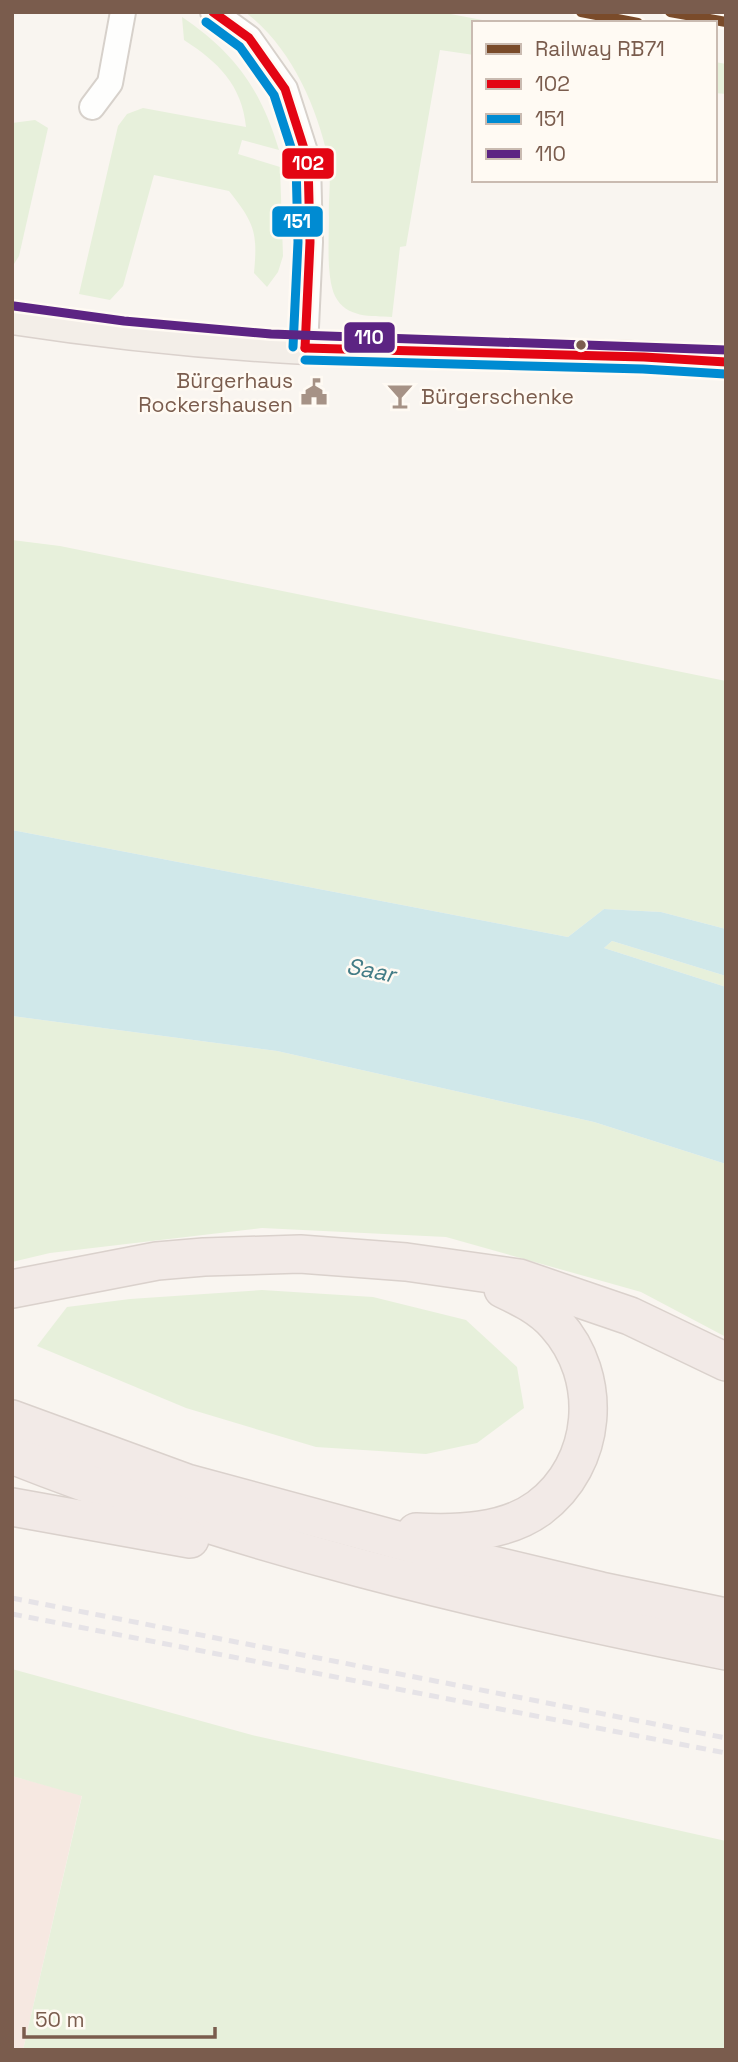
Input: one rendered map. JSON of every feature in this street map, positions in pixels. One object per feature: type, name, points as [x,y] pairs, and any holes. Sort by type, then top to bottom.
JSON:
[{"type":"highway","points":[[12,1289],[157,1261],[251,1254],[300,1254],[407,1262],[519,1278],[584,1299],[674,1336],[726,1362]]},
{"type":"highway","points":[[346,1527],[445,1533],[471,1532],[495,1527],[538,1509],[568,1480],[578,1463],[586,1431],[588,1399],[579,1360],[569,1340],[555,1322],[538,1307],[467,1272]]},
{"type":"highway","points":[[12,1419],[187,1483],[346,1527],[601,1591],[726,1616]]},
{"type":"highway","points":[[12,1455],[71,1479],[174,1514],[375,1572],[597,1625],[726,1651]]},
{"type":"highway","points":[[12,1507],[375,1572]]},
{"type":"main road","points":[[12,318],[126,333],[305,348],[644,357],[726,362]]},
{"type":"street","points":[[92,107],[110,83],[123,12]]},
{"type":"street","points":[[213,12],[248,38],[285,89],[308,161],[310,242],[305,348]]},
{"type":"shaded area","points":[[12,1776],[82,1795],[23,2050],[12,2050]]},
{"type":"green space","points":[[245,12],[440,12],[487,21],[472,21],[472,55],[440,50],[406,246],[400,247],[392,317],[352,312],[335,296],[330,279],[329,165],[323,138],[299,78],[288,59],[261,26]]},
{"type":"green space","points":[[182,17],[231,58],[254,90],[272,128],[279,150],[242,140],[238,154],[280,167],[283,256],[278,272],[267,287],[254,273],[255,247],[252,228],[244,211],[229,191],[154,175],[123,286],[110,300],[79,294],[118,126],[127,114],[143,108],[246,127],[244,112],[234,87],[218,66],[184,40]]},
{"type":"green space","points":[[717,62],[726,64],[726,94],[717,93]]},
{"type":"green space","points":[[35,120],[48,128],[19,256],[12,267],[12,123]]},
{"type":"green space","points":[[12,540],[60,546],[726,681],[726,929],[661,912],[604,909],[568,937],[12,830]]},
{"type":"green space","points":[[612,941],[726,976],[726,987],[604,948]]},
{"type":"green space","points":[[12,1016],[277,1051],[594,1122],[726,1164],[726,1337],[641,1292],[446,1237],[262,1228],[50,1253],[12,1262]]},
{"type":"green space","points":[[262,1290],[373,1297],[466,1320],[517,1367],[524,1408],[477,1443],[426,1454],[316,1447],[186,1408],[37,1346],[67,1307],[130,1299]]},
{"type":"green space","points":[[12,1669],[252,1735],[726,1841],[726,2050],[23,2050],[82,1796],[12,1776]]},
{"type":"water","name":"Saar","points":[[12,830],[568,937],[604,909],[661,912],[726,929],[726,976],[612,941],[604,948],[726,987],[726,1164],[594,1122],[277,1051],[12,1016]]},
{"type":"railway","points":[[12,1598],[726,1738]]},
{"type":"railway","points":[[12,1614],[726,1753]]},
{"type":"rail line","name":"RB71","points":[[581,12],[628,21]]},
{"type":"rail line","name":"RB71","points":[[670,12],[726,22]]},
{"type":"transit line","name":"102","points":[[213,12],[249,38],[285,89],[308,161],[310,242],[305,348]]},
{"type":"transit line","name":"151","points":[[206,22],[240,47],[274,95],[296,163],[298,242],[293,347]]},
{"type":"transit line","name":"110","points":[[14,306],[124,321],[271,334],[726,350]]},
{"type":"transit line","name":"102","points":[[305,348],[644,357],[726,362]]},
{"type":"transit line","name":"151","points":[[305,360],[643,369],[725,374]]},
{"type":"place","name":"Bürgerhaus Rockershausen","points":[[314,392]]},
{"type":"place","name":"Bürgerschenke","points":[[400,396]]}]
